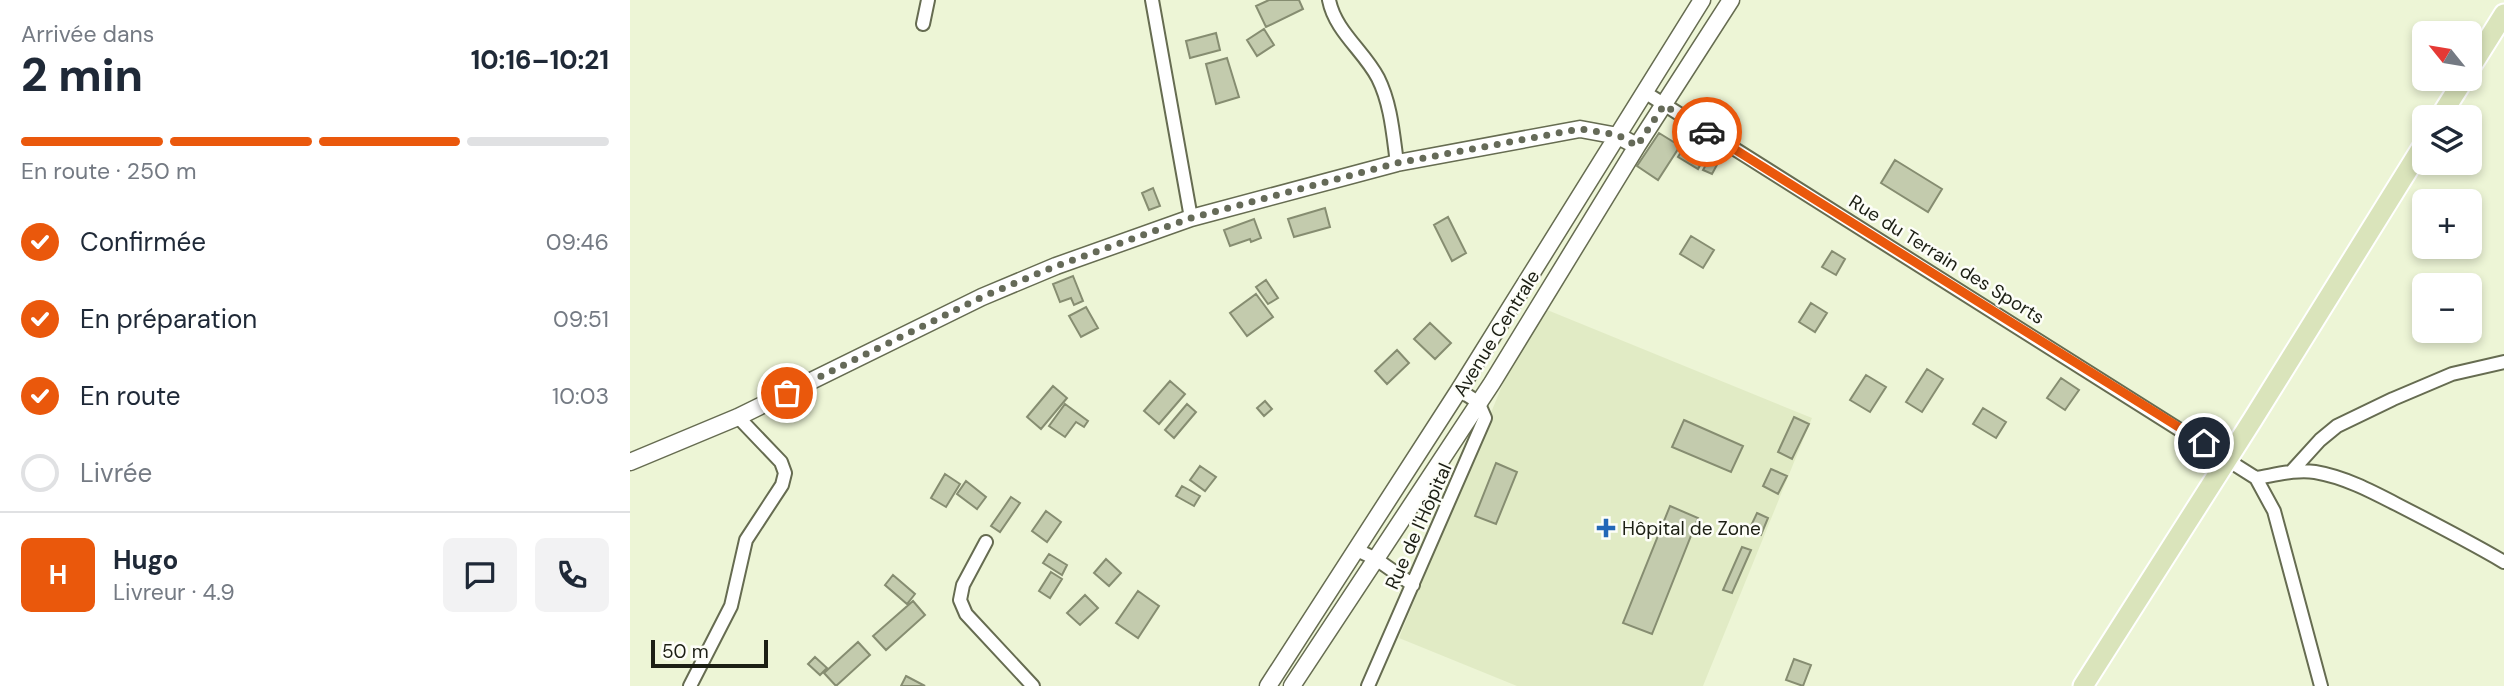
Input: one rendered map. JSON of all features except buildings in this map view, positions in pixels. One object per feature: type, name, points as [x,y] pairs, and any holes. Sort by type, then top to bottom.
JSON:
[{"type":"main road","points":[[2482,50],[2504,15]]},
{"type":"main road","points":[[2082,686],[2412,163]]},
{"type":"street","points":[[923,24],[928,0]]},
{"type":"street","points":[[1152,0],[1191,218]]},
{"type":"street","points":[[1329,0],[1339,24],[1377,76],[1390,114],[1397,163]]},
{"type":"street","name":"Avenue Centrale","points":[[1268,686],[1459,390],[1702,0]]},
{"type":"street","name":"Avenue Centrale","points":[[1292,686],[1478,402],[1731,0]]},
{"type":"street","name":"Rue du Terrain des Sports","points":[[1646,93],[2256,478]]},
{"type":"street","points":[[630,462],[738,417],[982,297],[1056,266],[1191,218],[1397,163],[1580,129],[1618,135],[1637,146]]},
{"type":"street","points":[[2291,472],[2320,440],[2337,426],[2393,398],[2452,374],[2504,362]]},
{"type":"street","points":[[1459,390],[1478,402]]},
{"type":"street","name":"Rue de l'Hôpital","points":[[1368,686],[1485,418],[1478,402]]},
{"type":"street","points":[[690,686],[731,606],[746,540],[782,485],[785,473],[781,462],[738,417]]},
{"type":"street","points":[[2321,686],[2274,511],[2256,478],[2291,472],[2313,472],[2349,482],[2459,536],[2504,562]]},
{"type":"street","points":[[986,542],[962,585],[960,600],[966,614],[1033,686]]},
{"type":"street","points":[[1357,550],[1377,559],[1413,585]]},
{"type":"shaded area","name":"Hôpital de Zone","points":[[1535,305],[1812,418],[1703,686],[1517,686],[1399,638]]},
{"type":"way so far","points":[[787,393],[982,297],[1056,266],[1191,218],[1397,163],[1580,129],[1618,135],[1637,146],[1664,105],[1707,132]]},
{"type":"place","name":"Hôpital de Zone","points":[[1606,528]]},
{"type":"route","points":[[1707,132],[2204,443]]}]
